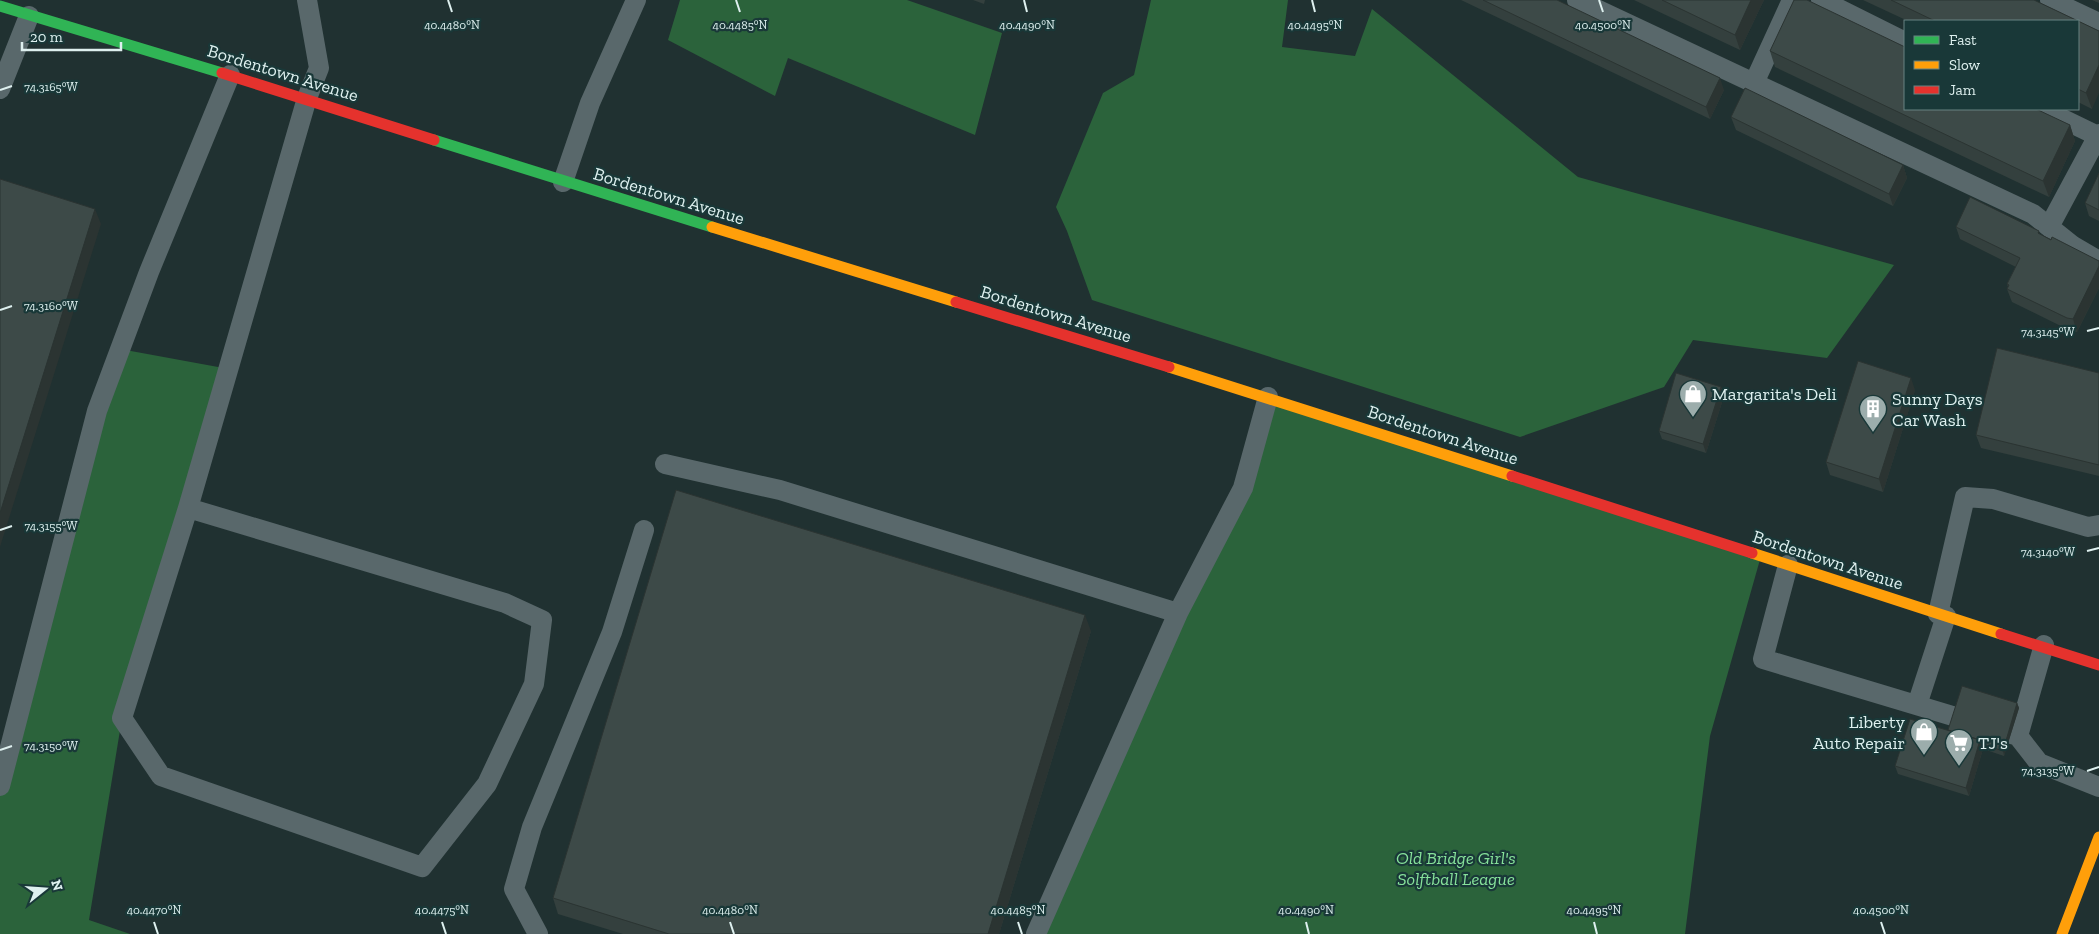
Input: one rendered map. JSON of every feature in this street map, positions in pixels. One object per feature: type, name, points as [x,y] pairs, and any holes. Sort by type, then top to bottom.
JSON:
[{"type":"street","name":"Bordentown Avenue","points":[[0,6],[307,98],[563,182],[1268,397],[2099,664]]},
{"type":"street","points":[[2062,934],[2099,837]]},
{"type":"lane","points":[[188,508],[505,603],[542,620],[534,684],[487,784],[422,867],[161,776],[122,718],[188,508],[307,98],[319,68],[307,0]]},
{"type":"lane","points":[[563,182],[590,103],[636,0]]},
{"type":"lane","points":[[1578,0],[2033,214],[2073,246],[2099,261]]},
{"type":"lane","points":[[1754,83],[1792,0]]},
{"type":"lane","points":[[1821,0],[1904,42]]},
{"type":"lane","points":[[2050,0],[2099,23]]},
{"type":"lane","points":[[0,89],[29,16]]},
{"type":"lane","points":[[0,786],[96,411],[149,272],[230,75]]},
{"type":"lane","points":[[2044,110],[2098,135],[2049,227]]},
{"type":"lane","points":[[1036,934],[1178,613],[1243,488],[1268,397]]},
{"type":"lane","points":[[665,464],[780,490],[1178,613]]},
{"type":"lane","points":[[1918,705],[1942,615],[1965,497],[1992,499],[2088,527],[2099,525]]},
{"type":"lane","points":[[538,934],[514,889],[532,827],[612,632],[644,530]]},
{"type":"lane","points":[[1788,565],[1764,659],[1956,717]]},
{"type":"lane","points":[[2044,645],[2014,735],[2039,763],[2099,786]]},
{"type":"green space","points":[[680,0],[907,0],[1002,33],[975,135],[788,58],[775,96],[668,40]]},
{"type":"green space","points":[[1151,0],[1288,0],[1282,47],[1355,56],[1372,9],[1578,177],[1894,265],[1827,358],[1693,340],[1664,387],[1520,437],[1092,300],[1067,231],[1056,207],[1103,93],[1134,75]]},
{"type":"green space","points":[[120,349],[229,369],[122,718],[89,920],[130,934],[0,934],[0,786]]},
{"type":"green space","name":"Old Bridge Girl's Solftball League","points":[[1268,397],[1761,556],[1710,736],[1685,934],[1036,934],[1243,488]]},
{"type":"building","points":[[1483,0],[1557,0],[1720,78],[1706,107]]},
{"type":"building","points":[[1662,0],[1751,0],[1735,35]]},
{"type":"building","points":[[1794,0],[1807,0],[1904,47],[1904,110],[2038,110],[2070,125],[2043,181],[1770,51]]},
{"type":"building","points":[[1891,0],[2034,0],[2076,20],[1933,20]]},
{"type":"building","points":[[2079,21],[2099,31],[2099,65],[2086,93],[2079,90]]},
{"type":"building","points":[[1745,88],[1903,165],[1889,194],[1731,117]]},
{"type":"building","points":[[2099,173],[2099,210],[2085,203]]},
{"type":"building","points":[[0,179],[95,209],[0,513]]},
{"type":"building","points":[[1970,197],[2039,231],[2038,233],[2051,240],[2052,237],[2099,261],[2099,266],[2073,319],[2067,318],[2007,289],[2009,285],[2007,284],[2020,258],[1956,227]]},
{"type":"building","points":[[1997,348],[2099,373],[2099,465],[1976,435]]},
{"type":"building","name":"Sunny Days Car Wash","points":[[1858,361],[1911,378],[1879,479],[1826,462]]},
{"type":"building","name":"Margarita's Deli","points":[[1676,373],[1721,387],[1703,444],[1659,431]]},
{"type":"building","points":[[676,490],[1085,615],[988,934],[669,934],[553,898]]},
{"type":"building","name":"TJ's","points":[[1962,686],[2017,703],[2003,751],[1982,744],[1980,740],[1948,730]]},
{"type":"building","points":[[1910,719],[1980,740],[1966,788],[1895,766]]},
{"type":"traffic: fast","points":[[0,6],[222,73]]},
{"type":"traffic: fast","points":[[434,140],[712,227]]},
{"type":"traffic: slow","points":[[712,227],[956,302]]},
{"type":"traffic: slow","points":[[1169,367],[1512,476]]},
{"type":"traffic: slow","points":[[1752,553],[2001,634]]},
{"type":"traffic: slow","points":[[2062,934],[2099,837]]},
{"type":"traffic: jam","points":[[222,73],[434,140]]},
{"type":"traffic: jam","points":[[956,302],[1169,367]]},
{"type":"traffic: jam","points":[[1512,476],[1752,553]]},
{"type":"traffic: jam","points":[[2001,634],[2099,665]]},
{"type":"place","name":"Margarita's Deli","points":[[1693,418]]},
{"type":"place","name":"Sunny Days Car Wash","points":[[1873,433]]},
{"type":"place","name":"Liberty Auto Repair","points":[[1924,756]]},
{"type":"place","name":"TJ's","points":[[1959,767]]}]
